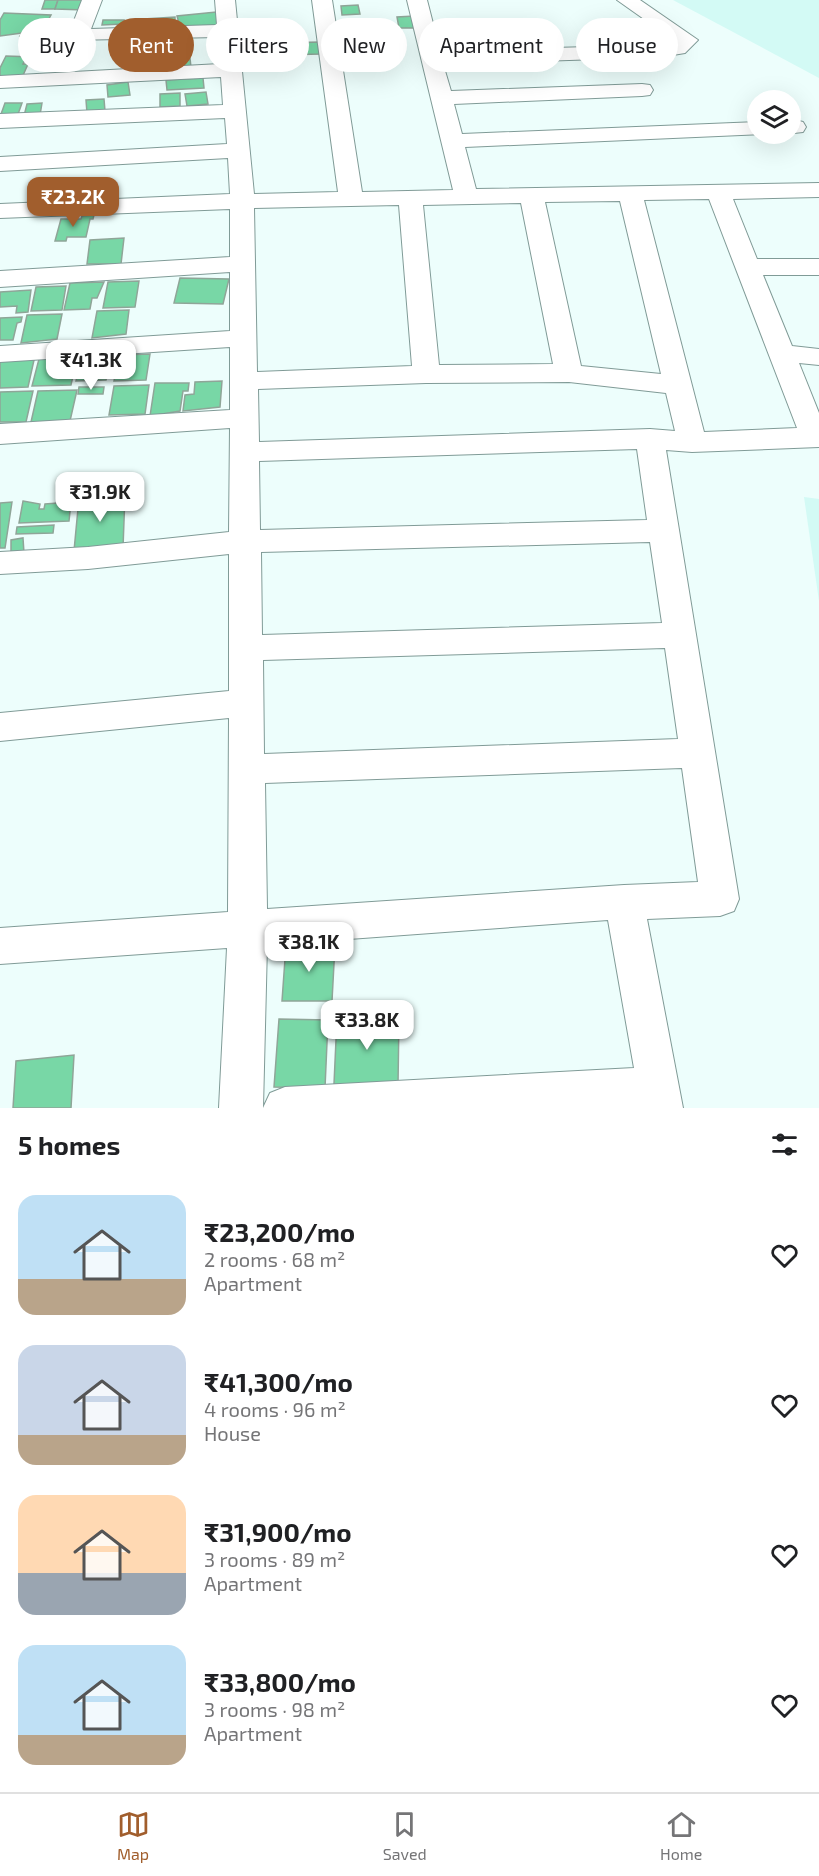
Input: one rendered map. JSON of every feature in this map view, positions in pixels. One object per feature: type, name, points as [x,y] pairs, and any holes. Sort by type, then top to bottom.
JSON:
[{"type":"street","points":[[92,0],[78,36],[206,32]]},
{"type":"street","points":[[225,0],[227,18]]},
{"type":"street","points":[[322,0],[351,199]]},
{"type":"street","points":[[417,0],[422,18]]},
{"type":"street","points":[[564,54],[661,51],[678,48],[688,40],[627,0]]},
{"type":"street","points":[[0,82],[206,71]]},
{"type":"street","points":[[231,72],[242,201],[244,338],[248,928],[241,1108]]},
{"type":"street","points":[[435,72],[466,196]]},
{"type":"street","points":[[441,98],[642,90]]},
{"type":"street","points":[[0,121],[235,111]]},
{"type":"street","points":[[452,141],[747,129]]},
{"type":"street","points":[[0,164],[239,150]]},
{"type":"street","points":[[0,211],[242,201],[819,190]]},
{"type":"street","points":[[245,452],[650,439],[692,442],[816,437],[718,192]]},
{"type":"street","points":[[630,194],[692,442]]},
{"type":"street","points":[[531,195],[569,373]]},
{"type":"street","points":[[410,198],[426,374]]},
{"type":"street","points":[[0,279],[243,264]]},
{"type":"street","points":[[749,267],[819,267]]},
{"type":"street","points":[[0,354],[244,338]]},
{"type":"street","points":[[783,353],[819,357]]},
{"type":"street","points":[[244,381],[426,374],[569,373],[676,385]]},
{"type":"street","points":[[0,434],[244,418]]},
{"type":"street","points":[[0,946],[624,902],[720,899],[650,439]]},
{"type":"street","points":[[0,563],[88,558],[245,541],[664,531]]},
{"type":"street","points":[[246,648],[680,635]]},
{"type":"street","points":[[0,726],[246,703]]},
{"type":"street","points":[[247,769],[698,753]]},
{"type":"street","points":[[285,1108],[660,1098],[624,902]]},
{"type":"shaded area","points":[[673,0],[819,0],[819,78]]},
{"type":"shaded area","points":[[804,497],[819,499],[819,601]]},
{"type":"building","points":[[45,0],[58,0],[55,9],[42,9]]},
{"type":"building","points":[[58,0],[89,0],[85,10],[55,9]]},
{"type":"building","points":[[358,5],[360,14],[342,15],[341,6]]},
{"type":"building","points":[[216,12],[217,18],[206,18],[206,26],[194,27],[194,18],[178,18],[177,16]]},
{"type":"building","points":[[4,13],[51,15],[49,18],[18,18],[18,34],[0,36],[0,20]]},
{"type":"building","points":[[414,16],[416,28],[407,28],[407,18],[397,17]]},
{"type":"building","points":[[103,20],[108,20],[108,25],[102,25]]},
{"type":"building","points":[[309,42],[319,42],[320,54],[309,54]]},
{"type":"building","points":[[6,56],[18,56],[18,72],[24,72],[21,80],[0,79],[0,68]]},
{"type":"building","points":[[203,78],[204,88],[167,90],[166,80]]},
{"type":"building","points":[[128,82],[130,95],[108,97],[107,85]]},
{"type":"building","points":[[206,92],[208,104],[187,106],[185,94]]},
{"type":"building","points":[[180,93],[180,106],[160,107],[160,94]]},
{"type":"building","points":[[104,99],[105,111],[87,113],[86,100]]},
{"type":"building","points":[[5,103],[22,103],[17,117],[0,117]]},
{"type":"building","points":[[42,103],[40,115],[24,116],[27,104]]},
{"type":"building","points":[[94,215],[93,219],[90,219],[86,237],[67,237],[66,241],[55,241],[61,219],[81,219],[82,216]]},
{"type":"building","points":[[124,238],[121,264],[87,264],[90,240]]},
{"type":"building","points":[[180,278],[229,279],[223,304],[174,303]]},
{"type":"building","points":[[139,281],[135,307],[103,308],[108,282]]},
{"type":"building","points":[[104,282],[97,298],[92,298],[90,309],[64,310],[70,283]]},
{"type":"building","points":[[66,286],[62,310],[31,311],[36,287]]},
{"type":"building","points":[[31,290],[28,312],[16,313],[17,306],[0,307],[0,292]]},
{"type":"building","points":[[129,310],[126,334],[92,338],[97,311]]},
{"type":"building","points":[[62,314],[57,339],[21,343],[27,315]]},
{"type":"building","points":[[22,317],[21,322],[17,323],[13,340],[0,340],[0,318]]},
{"type":"building","points":[[150,354],[146,380],[114,381],[119,355]]},
{"type":"building","points":[[111,357],[106,380],[76,381],[81,358]]},
{"type":"building","points":[[77,358],[71,385],[32,386],[39,359]]},
{"type":"building","points":[[34,360],[28,387],[0,388],[0,361]]},
{"type":"building","points":[[222,381],[220,407],[183,411],[185,395],[194,394],[195,382]]},
{"type":"building","points":[[155,383],[189,383],[188,391],[183,391],[180,411],[150,416]]},
{"type":"building","points":[[149,385],[145,414],[109,415],[114,386]]},
{"type":"building","points":[[79,387],[104,387],[103,394],[78,394]]},
{"type":"building","points":[[77,390],[70,421],[31,422],[38,391]]},
{"type":"building","points":[[33,391],[26,422],[0,422],[0,392]]},
{"type":"building","points":[[125,494],[123,548],[74,551],[79,498]]},
{"type":"building","points":[[23,501],[40,504],[39,509],[44,509],[45,504],[71,502],[69,521],[19,523]]},
{"type":"building","points":[[12,502],[5,548],[0,548],[0,503]]},
{"type":"building","points":[[54,525],[53,533],[16,534],[17,527]]},
{"type":"building","points":[[23,538],[24,553],[11,555],[11,540]]},
{"type":"building","points":[[286,945],[335,945],[332,1001],[282,1001]]},
{"type":"building","points":[[337,1018],[399,1018],[398,1085],[334,1084]]},
{"type":"building","points":[[279,1019],[328,1020],[325,1088],[274,1087]]},
{"type":"building","points":[[74,1055],[71,1108],[13,1108],[16,1061]]}]
